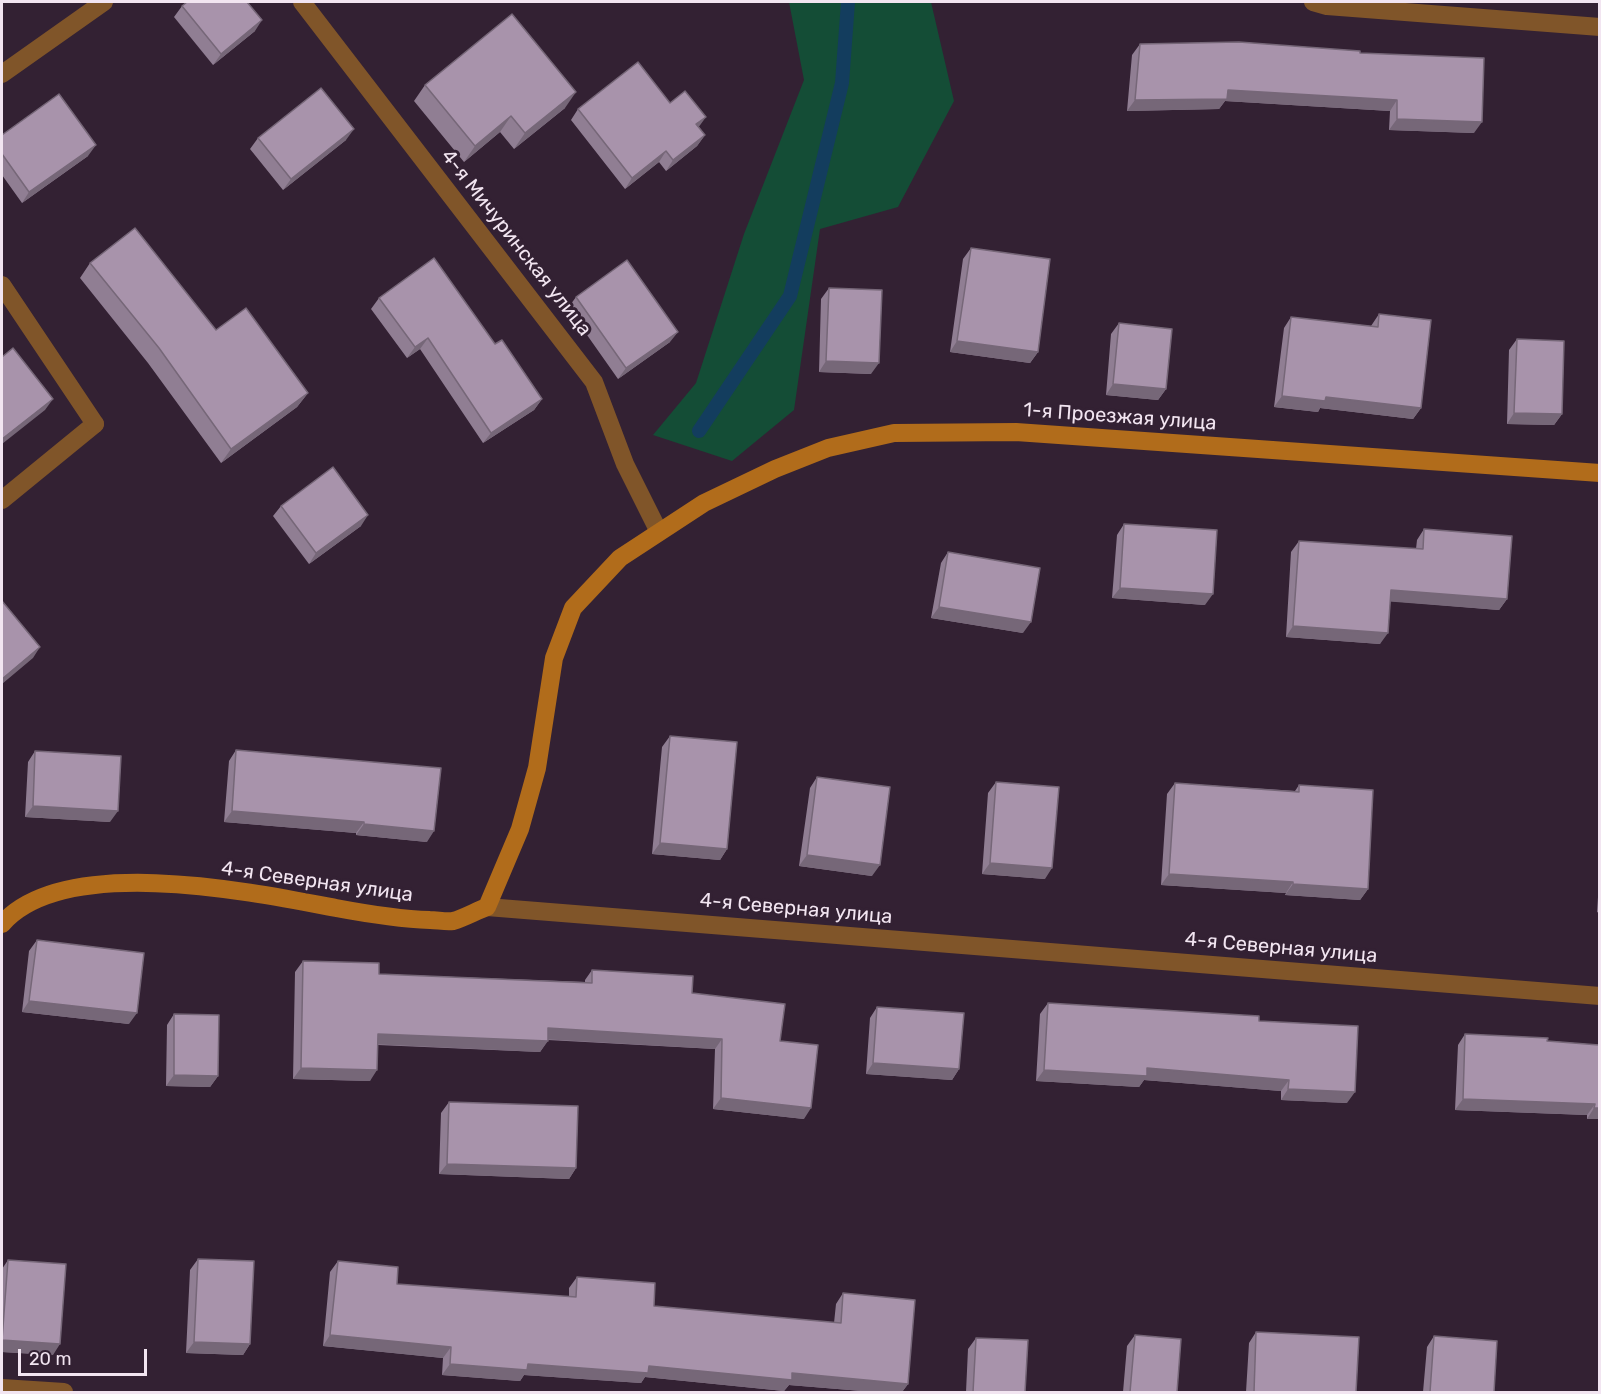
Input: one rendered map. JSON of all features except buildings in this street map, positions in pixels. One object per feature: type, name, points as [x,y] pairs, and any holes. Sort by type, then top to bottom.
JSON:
[{"type":"street","points":[[2,74],[104,2]]},
{"type":"street","name":"4-я Мичуринская улица","points":[[302,2],[594,382],[625,464],[659,532]]},
{"type":"street","points":[[1313,2],[1327,6],[1599,27]]},
{"type":"street","points":[[2,285],[95,424],[2,500]]},
{"type":"street","name":"1-я Проезжая улица","points":[[487,907],[520,829],[537,768],[554,658],[573,608],[620,558],[704,503],[775,469],[828,448],[894,433],[1016,432],[1599,473]]},
{"type":"street","name":"4-я Северная улица","points":[[2,923],[28,904],[56,891],[141,883],[253,892],[396,919],[452,921],[487,907],[1599,996]]},
{"type":"street","points":[[2,1388],[64,1392]]},
{"type":"green space","points":[[789,2],[931,2],[954,101],[898,207],[820,229],[794,410],[732,461],[653,435],[696,383],[744,234],[804,80]]},
{"type":"waterway","points":[[699,431],[790,296],[842,83],[848,2]]}]
